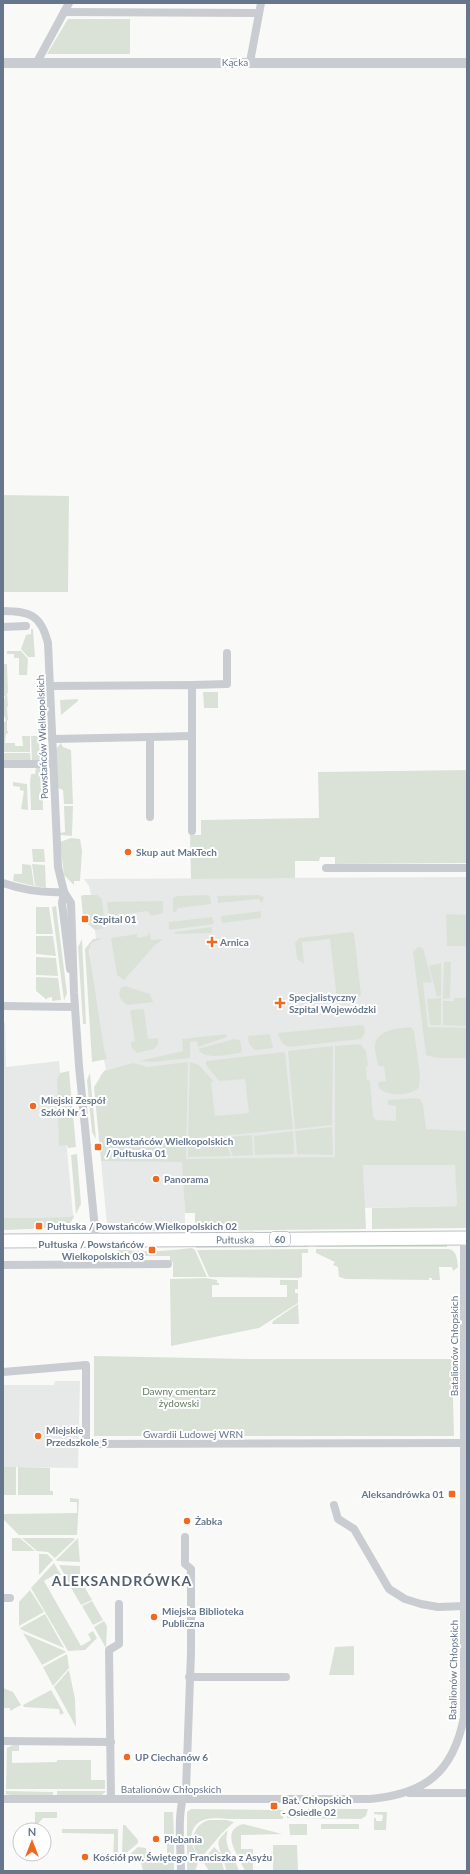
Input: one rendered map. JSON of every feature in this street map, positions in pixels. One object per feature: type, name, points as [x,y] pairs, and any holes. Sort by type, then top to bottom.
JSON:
[{"type":"main road","name":"Pułtuska","points":[[3,1241],[466,1238]]},
{"type":"street","points":[[37,62],[69,3]]},
{"type":"street","points":[[250,62],[261,3]]},
{"type":"street","points":[[64,12],[259,12]]},
{"type":"street","name":"Kącka","points":[[3,62],[467,63]]},
{"type":"street","name":"Powstańców Wielkopolskich","points":[[3,611],[15,611],[31,614],[43,626],[48,643],[59,880],[64,892],[62,903],[67,955],[74,993],[79,1066],[96,1240]]},
{"type":"street","points":[[3,627],[26,626]]},
{"type":"street","points":[[50,686],[227,684],[226,653]]},
{"type":"street","points":[[192,685],[192,831]]},
{"type":"street","points":[[52,739],[192,736]]},
{"type":"street","points":[[150,737],[150,817]]},
{"type":"street","points":[[3,764],[53,764]]},
{"type":"street","points":[[326,868],[467,868]]},
{"type":"street","points":[[3,883],[25,890],[49,893],[64,892]]},
{"type":"street","points":[[3,1006],[75,1007]]},
{"type":"street","name":"Batalionów Chłopskich","points":[[3,1799],[370,1799],[407,1793],[435,1775],[445,1766],[454,1751],[460,1735],[464,1717],[466,1238]]},
{"type":"street","points":[[3,1264],[168,1264]]},
{"type":"street","name":"Gwardii Ludowej WRN","points":[[3,1372],[86,1365],[86,1444],[464,1443]]},
{"type":"street","points":[[334,1505],[338,1519],[354,1529],[389,1589],[405,1599],[421,1604],[438,1607],[464,1606]]},
{"type":"street","points":[[181,1871],[182,1799],[186,1790],[191,1569],[185,1564],[185,1537]]},
{"type":"street","points":[[111,1799],[109,1650],[119,1644],[119,1604]]},
{"type":"street","points":[[189,1677],[286,1677]]},
{"type":"street","points":[[3,1741],[111,1742]]},
{"type":"street","points":[[407,1793],[467,1793]]},
{"type":"shaded area","name":"Specjalistyczny Szpital Wojewódzki","points":[[467,877],[467,1165],[456,1165],[457,1206],[364,1208],[363,1165],[184,1166],[185,1224],[107,1225],[101,1161],[182,1161],[100,1076],[106,1069],[104,1060],[98,1055],[89,943],[96,939],[95,930],[87,923],[85,901],[91,895],[89,886],[84,879]]},
{"type":"shaded area","name":"Miejski Zespół Szkół Nr 1","points":[[3,1022],[5,1022],[6,1067],[59,1061],[73,1215],[70,1217],[3,1218]]},
{"type":"shaded area","points":[[55,1381],[80,1381],[78,1468],[3,1467],[3,1385],[54,1385]]},
{"type":"green space","points":[[68,19],[130,19],[130,54],[47,54]]},
{"type":"green space","points":[[3,495],[69,496],[68,592],[3,592]]},
{"type":"green space","points":[[31,629],[33,629],[35,657],[28,657],[21,649],[26,635],[31,634]]},
{"type":"green space","points":[[7,651],[21,651],[28,659],[27,675],[19,675],[19,658],[14,658],[14,654],[7,654]]},
{"type":"green space","points":[[7,664],[8,733],[6,734],[5,743],[15,743],[15,746],[23,746],[22,736],[30,736],[30,752],[3,752],[3,724],[6,720],[3,709],[5,697],[3,693],[3,665]]},
{"type":"green space","points":[[203,692],[218,692],[218,708],[204,708]]},
{"type":"green space","points":[[78,699],[78,701],[61,715],[60,700]]},
{"type":"green space","points":[[31,736],[40,736],[41,762],[32,762]]},
{"type":"green space","points":[[61,743],[63,747],[71,750],[73,804],[64,804],[63,790],[58,788],[56,749]]},
{"type":"green space","points":[[3,753],[30,753],[31,762],[3,762]]},
{"type":"green space","points":[[36,767],[42,767],[43,810],[31,810],[31,774],[35,774]]},
{"type":"green space","points":[[467,770],[467,863],[335,864],[335,857],[320,857],[319,861],[295,861],[295,878],[191,879],[190,835],[201,835],[201,820],[319,818],[318,772]]},
{"type":"green space","points":[[13,782],[27,784],[28,810],[21,809],[24,791],[20,790],[20,787],[13,786]]},
{"type":"green space","points":[[64,806],[73,806],[72,836],[60,835],[60,833],[65,832]]},
{"type":"green space","points":[[71,838],[80,839],[82,851],[80,881],[74,881],[74,885],[64,875],[60,842]]},
{"type":"green space","points":[[32,849],[44,849],[45,862],[33,862]]},
{"type":"green space","points":[[22,864],[31,865],[34,886],[13,881],[14,874],[22,874]]},
{"type":"green space","points":[[32,864],[45,865],[46,888],[35,886]]},
{"type":"green space","points":[[97,895],[102,899],[105,925],[102,929],[95,930],[87,923],[87,916],[83,916],[81,896]]},
{"type":"green space","points":[[208,895],[210,896],[211,904],[178,908],[175,913],[173,911],[173,898],[177,896]]},
{"type":"green space","points":[[259,895],[264,897],[262,903],[258,899],[218,903],[217,896]]},
{"type":"green space","points":[[163,901],[163,913],[151,916],[148,911],[116,915],[115,921],[109,916],[107,902]]},
{"type":"green space","points":[[56,906],[67,993],[64,1001],[52,907]]},
{"type":"green space","points":[[36,907],[49,907],[53,934],[36,934]]},
{"type":"green space","points":[[261,911],[261,918],[222,923],[221,916]]},
{"type":"green space","points":[[446,914],[467,915],[467,946],[447,946]]},
{"type":"green space","points":[[212,917],[214,924],[169,930],[169,922]]},
{"type":"green space","points":[[212,927],[212,933],[174,934],[175,932]]},
{"type":"green space","points":[[352,932],[354,934],[361,995],[358,998],[337,1000],[330,939],[302,942],[304,964],[297,959],[295,943],[299,938]]},
{"type":"green space","points":[[148,933],[150,933],[151,940],[163,939],[154,946],[124,980],[117,975],[111,938],[137,934],[137,938],[148,936]]},
{"type":"green space","points":[[36,936],[53,936],[56,956],[36,954]]},
{"type":"green space","points":[[103,938],[91,943],[89,951],[104,1049],[107,1059],[92,1062],[85,949],[93,939]]},
{"type":"green space","points":[[82,939],[86,1024],[83,1024],[78,947]]},
{"type":"green space","points":[[418,947],[423,948],[432,982],[423,983],[428,1027],[467,1028],[467,1058],[436,1058],[426,1055],[413,952]]},
{"type":"green space","points":[[36,957],[56,958],[58,976],[36,975]]},
{"type":"green space","points":[[444,962],[451,962],[450,998],[443,999]]},
{"type":"green space","points":[[441,963],[441,996],[437,997],[429,966]]},
{"type":"green space","points":[[467,964],[467,1026],[443,1025],[443,1001],[454,1001],[454,998],[466,998]]},
{"type":"green space","points":[[36,977],[58,978],[61,1000],[52,1001],[52,997],[47,998],[47,1000],[36,991]]},
{"type":"green space","points":[[125,986],[150,994],[153,1002],[127,1005],[121,1000],[119,993],[121,988]]},
{"type":"green space","points":[[441,998],[441,1025],[430,1025],[427,999]]},
{"type":"green space","points":[[144,1009],[148,1039],[158,1038],[158,1044],[154,1049],[137,1053],[132,1048],[131,1042],[135,1041],[130,1010]]},
{"type":"green space","points":[[361,1025],[364,1026],[365,1033],[361,1039],[290,1047],[282,1042],[278,1033]]},
{"type":"green space","points":[[411,1027],[414,1031],[420,1075],[419,1087],[405,1094],[388,1093],[379,1088],[378,1082],[386,1081],[384,1066],[378,1066],[375,1044],[377,1039],[385,1032]]},
{"type":"green space","points":[[227,1034],[227,1037],[198,1047],[197,1041],[190,1042],[190,1058],[153,1062],[139,1061],[183,1051],[182,1039]]},
{"type":"green space","points":[[270,1034],[273,1048],[255,1050],[249,1044],[248,1036]]},
{"type":"green space","points":[[234,1039],[240,1040],[242,1050],[240,1053],[211,1056],[201,1053],[198,1049]]},
{"type":"green space","points":[[360,1044],[366,1051],[368,1065],[366,1067],[367,1080],[370,1081],[373,1117],[376,1120],[396,1121],[396,1106],[388,1105],[388,1100],[416,1098],[420,1099],[423,1104],[426,1129],[467,1131],[467,1228],[372,1229],[372,1208],[457,1206],[455,1165],[363,1165],[366,1229],[195,1231],[195,1213],[185,1213],[182,1162],[101,1161],[94,1087],[104,1071],[133,1063],[148,1067],[188,1062],[186,1159],[335,1157],[335,1046]]},
{"type":"green space","points":[[333,1046],[332,1125],[295,1129],[288,1051]]},
{"type":"green space","points":[[285,1052],[293,1129],[188,1139],[190,1062],[199,1065],[214,1082],[211,1082],[215,1116],[249,1113],[245,1079],[219,1081],[206,1065],[206,1061]]},
{"type":"green space","points":[[69,1071],[76,1147],[68,1148],[67,1145],[59,1146],[57,1079],[60,1073]]},
{"type":"green space","points":[[90,1073],[96,1139],[92,1132],[87,1081]]},
{"type":"green space","points":[[332,1127],[333,1155],[297,1154],[295,1131]]},
{"type":"green space","points":[[293,1131],[294,1154],[255,1155],[254,1136]]},
{"type":"green space","points":[[252,1135],[253,1155],[233,1156],[226,1137]]},
{"type":"green space","points":[[224,1137],[231,1156],[188,1157],[188,1141]]},
{"type":"green space","points":[[77,1154],[81,1204],[76,1214],[71,1155]]},
{"type":"green space","points":[[73,1215],[74,1217],[67,1228],[54,1228],[53,1226],[49,1226],[49,1228],[42,1228],[41,1224],[35,1224],[35,1228],[32,1229],[3,1230],[3,1218],[70,1217]]},
{"type":"green space","points":[[190,1224],[190,1231],[115,1231],[107,1225]]},
{"type":"green space","points":[[366,1232],[196,1234],[196,1233]]},
{"type":"green space","points":[[447,1244],[447,1247],[316,1247],[318,1245]]},
{"type":"green space","points":[[195,1245],[306,1245],[309,1247],[196,1248]]},
{"type":"green space","points":[[192,1248],[195,1250],[207,1277],[173,1277],[173,1262],[170,1261],[170,1256],[117,1256],[118,1249],[155,1251]]},
{"type":"green space","points":[[308,1249],[308,1253],[302,1253],[302,1277],[298,1278],[209,1277],[197,1250]]},
{"type":"green space","points":[[316,1249],[449,1249],[455,1253],[458,1267],[453,1271],[452,1267],[439,1267],[440,1280],[432,1280],[432,1278],[429,1278],[429,1280],[346,1279],[339,1277],[338,1267],[333,1265],[335,1262],[316,1253]]},
{"type":"green space","points":[[206,1278],[217,1280],[217,1283],[219,1283],[219,1285],[212,1285],[212,1297],[287,1297],[287,1285],[280,1285],[280,1280],[298,1280],[298,1289],[295,1289],[295,1293],[298,1293],[298,1303],[259,1328],[171,1346],[170,1279]]},
{"type":"green space","points":[[298,1304],[299,1324],[272,1324],[273,1321]]},
{"type":"green space","name":"Dawny cmentarz żydowski","points":[[94,1356],[250,1359],[452,1359],[454,1436],[94,1436]]},
{"type":"green space","points":[[3,1467],[16,1467],[16,1495],[3,1495]]},
{"type":"green space","points":[[18,1467],[50,1468],[50,1491],[53,1491],[53,1495],[18,1495]]},
{"type":"green space","points":[[70,1498],[79,1499],[77,1535],[19,1535],[3,1519],[3,1514],[77,1513],[77,1502],[70,1502]]},
{"type":"green space","points":[[12,1538],[20,1538],[35,1551],[12,1551]]},
{"type":"green space","points":[[22,1538],[75,1539],[55,1558],[48,1552],[37,1551]]},
{"type":"green space","points":[[78,1538],[80,1562],[57,1561],[56,1560]]},
{"type":"green space","points":[[39,1554],[47,1554],[53,1560],[39,1575]]},
{"type":"green space","points":[[54,1563],[61,1575],[55,1578],[54,1575],[44,1581],[81,1646],[91,1640],[88,1634],[93,1631],[97,1638],[85,1650],[68,1651],[31,1588]]},
{"type":"green space","points":[[59,1565],[80,1566],[80,1579],[70,1585]]},
{"type":"green space","points":[[81,1581],[92,1600],[81,1605],[70,1586]]},
{"type":"green space","points":[[30,1590],[44,1612],[19,1626],[19,1602]]},
{"type":"green space","points":[[92,1601],[103,1620],[93,1625],[82,1606]]},
{"type":"green space","points":[[45,1614],[64,1648],[20,1628]]},
{"type":"green space","points":[[104,1621],[107,1626],[106,1648],[94,1627]]},
{"type":"green space","points":[[23,1633],[65,1651],[66,1652],[42,1665]]},
{"type":"green space","points":[[354,1646],[354,1675],[329,1675],[335,1647]]},
{"type":"green space","points":[[67,1654],[69,1668],[53,1686],[43,1667]]},
{"type":"green space","points":[[69,1670],[75,1699],[76,1727],[54,1687]]},
{"type":"green space","points":[[3,1688],[13,1692],[21,1705],[10,1711],[10,1708],[4,1708]]},
{"type":"green space","points":[[51,1690],[64,1713],[60,1715],[59,1709],[24,1707],[23,1705]]},
{"type":"green space","points":[[13,1745],[19,1745],[19,1751],[12,1751],[12,1763],[57,1762],[57,1760],[91,1760],[91,1780],[105,1780],[105,1789],[6,1789],[7,1748]]},
{"type":"green space","points":[[6,1791],[53,1792],[53,1796],[10,1795],[6,1794]]},
{"type":"green space","points":[[57,1791],[106,1791],[102,1795],[57,1795]]},
{"type":"green space","points":[[191,1809],[283,1810],[283,1819],[211,1818],[199,1822],[195,1826],[191,1837],[198,1859],[198,1864],[195,1871],[187,1871],[187,1812]]},
{"type":"green space","points":[[287,1809],[368,1809],[366,1816],[361,1819],[287,1818]]},
{"type":"green space","points":[[35,1812],[57,1812],[57,1818],[43,1818],[40,1822],[35,1822]]},
{"type":"green space","points":[[164,1812],[173,1812],[174,1836],[164,1837]]},
{"type":"green space","points":[[374,1812],[387,1812],[386,1830],[374,1830],[374,1818],[376,1818],[376,1821],[382,1821],[383,1815],[374,1814]]},
{"type":"green space","points":[[209,1820],[226,1820],[234,1822],[222,1833],[202,1857],[200,1857],[194,1846],[194,1836],[199,1826],[203,1822]]},
{"type":"green space","points":[[243,1824],[282,1834],[241,1835],[241,1849],[253,1849],[253,1871],[245,1871],[231,1839],[232,1832],[236,1827]]},
{"type":"green space","points":[[289,1824],[307,1824],[307,1835],[290,1835]]},
{"type":"green space","points":[[321,1824],[359,1824],[359,1829],[321,1829]]},
{"type":"green space","points":[[123,1825],[125,1825],[138,1840],[138,1843],[124,1855],[122,1853]]},
{"type":"green space","points":[[62,1829],[118,1829],[118,1861],[113,1864],[114,1834],[62,1833]]},
{"type":"green space","points":[[228,1830],[228,1846],[239,1871],[226,1871],[218,1843]]},
{"type":"green space","points":[[167,1838],[174,1838],[174,1871],[143,1871],[141,1862],[127,1857],[138,1847],[146,1848],[147,1857],[167,1857]]},
{"type":"green space","points":[[273,1845],[297,1845],[298,1871],[273,1871]]},
{"type":"green space","points":[[214,1847],[220,1853],[224,1871],[209,1871],[204,1863],[205,1858]]},
{"type":"place","name":"Skup aut MakTech","points":[[128,852]]},
{"type":"place","name":"Szpital 01","points":[[85,919]]},
{"type":"place","name":"Arnica","points":[[212,942]]},
{"type":"place","name":"Specjalistyczny Szpital Wojewódzki","points":[[280,1003]]},
{"type":"place","name":"Miejski Zespół Szkół Nr 1","points":[[33,1106]]},
{"type":"place","name":"Powstańców Wielkopolskich / Pułtuska 01","points":[[98,1147]]},
{"type":"place","name":"Panorama","points":[[156,1179]]},
{"type":"place","name":"Pułtuska / Powstańców Wielkopolskich 02","points":[[39,1226]]},
{"type":"place","name":"Pułtuska / Powstańców Wielkopolskich 03","points":[[152,1250]]},
{"type":"place","name":"Miejskie Przedszkole 5","points":[[38,1436]]},
{"type":"place","name":"Aleksandrówka 01","points":[[452,1494]]},
{"type":"place","name":"Żabka","points":[[187,1521]]},
{"type":"place","name":"Miejska Biblioteka Publiczna","points":[[154,1617]]},
{"type":"place","name":"UP Ciechanów 6","points":[[127,1757]]},
{"type":"place","name":"Bat. Chłopskich - Osiedle 02","points":[[274,1806]]},
{"type":"place","name":"Plebania","points":[[156,1839]]},
{"type":"place","name":"Kościół pw. Świętego Franciszka z Asyżu","points":[[85,1857]]},
{"type":"district","name":"ALEKSANDRÓWKA","points":[[122,1580]]}]
